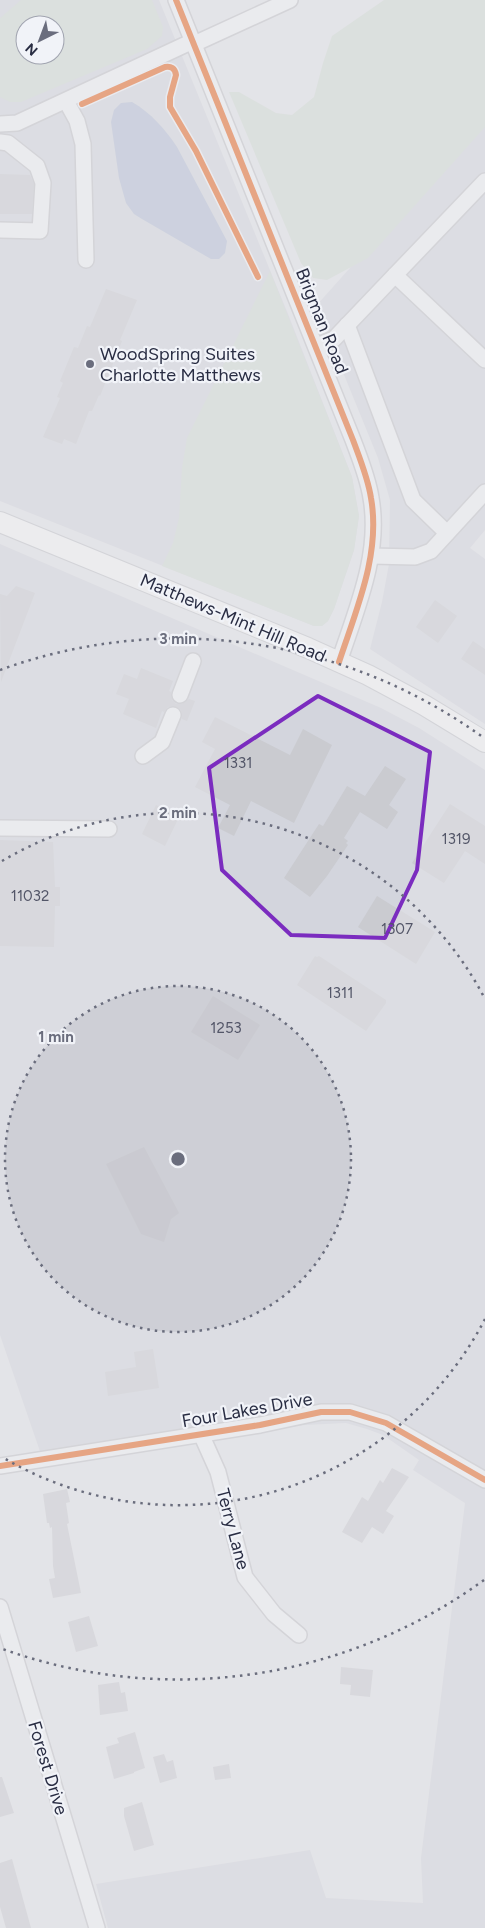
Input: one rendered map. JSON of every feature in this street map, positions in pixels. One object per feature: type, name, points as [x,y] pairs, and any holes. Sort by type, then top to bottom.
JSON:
[{"type":"main road","name":"Matthews-Mint Hill Road","points":[[0,522],[339,662],[418,701],[485,742]]},
{"type":"street","name":"Brigman Road","points":[[176,0],[354,440],[368,481],[374,523],[371,556],[339,662]]},
{"type":"street","points":[[0,124],[16,123],[290,0]]},
{"type":"street","points":[[66,100],[79,126],[83,144],[86,260]]},
{"type":"street","points":[[0,142],[8,143],[37,166],[43,183],[40,230],[0,230]]},
{"type":"street","points":[[316,346],[334,339],[485,181]]},
{"type":"street","points":[[395,275],[485,360]]},
{"type":"street","points":[[348,325],[413,500],[447,533]]},
{"type":"street","points":[[371,556],[414,557],[431,551],[485,492]]},
{"type":"street","points":[[180,695],[193,661]]},
{"type":"street","points":[[143,756],[162,742],[173,715]]},
{"type":"street","points":[[0,828],[109,829]]},
{"type":"street","name":"Four Lakes Drive","points":[[0,1466],[269,1423],[322,1412],[350,1412],[386,1423],[485,1480]]},
{"type":"street","name":"Terry Lane","points":[[201,1434],[218,1472],[245,1577],[274,1614],[299,1635]]},
{"type":"street","name":"Forest Drive","points":[[0,1607],[97,1928]]},
{"type":"highlighted area","points":[[318,696],[430,752],[417,870],[385,938],[291,935],[222,870],[209,768]]},
{"type":"shaded area","points":[[0,0],[159,0],[288,314],[352,477],[359,516],[354,550],[334,609],[328,621],[322,626],[314,626],[0,501]]},
{"type":"shaded area","points":[[21,0],[152,0],[163,27],[162,36],[147,49],[21,102],[10,102],[0,97],[0,18]]},
{"type":"shaded area","points":[[384,0],[485,0],[485,127],[368,258],[327,280],[313,278],[301,263],[229,92],[239,92],[276,113],[292,115],[314,97],[332,36]]},
{"type":"shaded area","points":[[485,117],[485,530],[470,548],[485,559],[485,724],[370,649],[389,564],[390,500],[378,458],[316,306]]},
{"type":"shaded area","points":[[270,271],[352,477],[359,516],[354,550],[334,609],[328,621],[322,626],[314,626],[162,566],[173,543],[179,518],[182,468],[187,438]]},
{"type":"shaded area","points":[[0,544],[381,708],[419,728],[485,770],[485,1928],[108,1928],[96,1884],[310,1850],[326,1898],[423,1903],[421,1858],[465,1503],[413,1470],[419,1460],[383,1435],[346,1423],[305,1425],[44,1463],[0,1335]]},
{"type":"water","points":[[132,102],[157,122],[177,147],[227,241],[225,253],[219,259],[211,259],[142,219],[134,214],[126,203],[119,178],[111,122],[114,110],[121,103]]},
{"type":"building","points":[[0,174],[30,175],[34,184],[32,214],[0,214]]},
{"type":"building","name":"WoodSpring Suites Charlotte Matthews","points":[[106,289],[137,300],[100,396],[92,411],[89,411],[76,444],[64,439],[62,444],[43,437],[60,398],[57,397],[63,383],[60,381],[74,347],[78,348],[87,326],[90,327]]},
{"type":"building","points":[[16,586],[35,593],[1,682],[0,594],[7,596]]},
{"type":"building","points":[[435,600],[457,616],[438,643],[416,627]]},
{"type":"building","points":[[473,641],[485,649],[485,675],[461,659]]},
{"type":"building","points":[[141,668],[173,681],[169,691],[171,692],[172,700],[176,704],[182,704],[189,699],[195,701],[187,721],[182,719],[180,709],[172,706],[168,707],[164,712],[162,711],[156,728],[123,714],[129,699],[116,694],[124,674],[137,679]]},
{"type":"building","points":[[215,717],[290,755],[303,729],[332,745],[294,823],[251,801],[234,836],[218,828],[230,805],[195,787],[215,749],[202,742]]},
{"type":"building","points":[[385,766],[406,779],[389,805],[398,812],[387,829],[360,812],[344,838],[348,841],[346,843],[348,845],[310,897],[284,878],[319,824],[323,826],[347,786],[365,796]]},
{"type":"building","points":[[450,804],[485,826],[485,864],[465,851],[444,883],[412,863]]},
{"type":"building","points":[[156,805],[179,817],[165,846],[142,834]]},
{"type":"building","points":[[0,840],[53,842],[55,887],[60,887],[60,906],[55,906],[54,947],[0,946]]},
{"type":"building","points":[[377,896],[435,932],[416,964],[358,927]]},
{"type":"building","points":[[315,956],[319,956],[386,1000],[386,1003],[366,1031],[297,985]]},
{"type":"building","points":[[213,996],[260,1025],[238,1060],[191,1032]]},
{"type":"building","points":[[144,1147],[179,1213],[171,1219],[164,1242],[141,1234],[106,1164]]},
{"type":"building","points":[[153,1349],[159,1388],[108,1396],[105,1372],[136,1367],[134,1352]]},
{"type":"building","points":[[392,1468],[409,1477],[386,1511],[394,1516],[383,1534],[372,1527],[362,1543],[342,1532],[362,1497],[368,1501],[380,1480],[383,1483]]},
{"type":"building","points":[[67,1489],[70,1502],[66,1503],[69,1523],[67,1524],[81,1593],[53,1598],[49,1579],[55,1578],[52,1527],[50,1528],[49,1523],[47,1523],[43,1494]]},
{"type":"building","points":[[89,1616],[98,1646],[76,1652],[68,1622]]},
{"type":"building","points":[[341,1667],[373,1670],[370,1697],[350,1695],[351,1685],[340,1684]]},
{"type":"building","points":[[119,1682],[121,1693],[125,1692],[128,1711],[100,1715],[98,1685]]},
{"type":"building","points":[[135,1732],[145,1768],[114,1779],[106,1747],[119,1743],[117,1738]]},
{"type":"building","points":[[164,1754],[167,1762],[173,1760],[177,1778],[160,1783],[153,1757]]},
{"type":"building","points":[[229,1764],[231,1778],[215,1780],[213,1767]]},
{"type":"building","points":[[0,1777],[2,1777],[14,1813],[0,1817]]},
{"type":"building","points":[[142,1802],[154,1845],[134,1851],[124,1816],[124,1808]]},
{"type":"building","points":[[12,1859],[31,1928],[6,1928],[0,1907],[0,1863]]},
{"type":"cycle path","points":[[176,0],[353,440],[368,483],[373,519],[370,561],[359,602],[339,662]]},
{"type":"cycle path","points":[[82,104],[165,67],[174,69],[176,75],[170,97],[170,107],[196,151],[258,277]]},
{"type":"cycle path","points":[[0,1466],[260,1425],[321,1412],[350,1412],[386,1423],[485,1480]]},
{"type":"place","name":"WoodSpring Suites Charlotte Matthews","points":[[90,364]]}]
